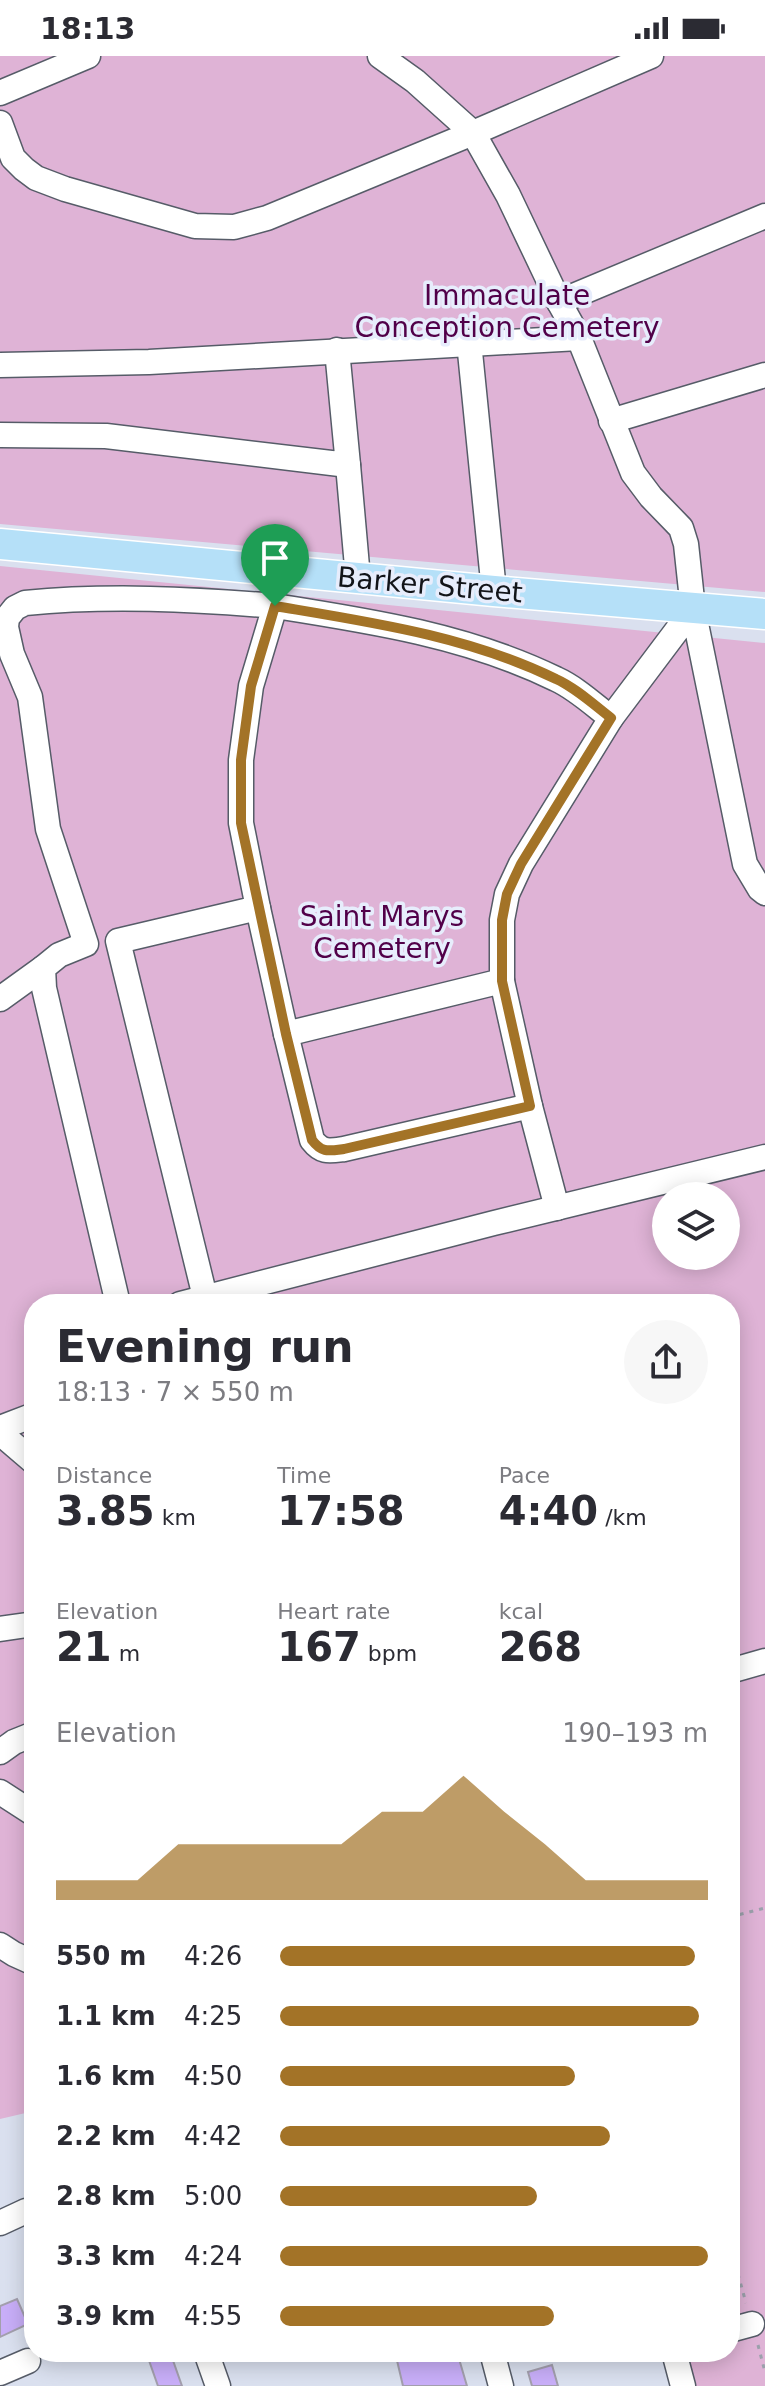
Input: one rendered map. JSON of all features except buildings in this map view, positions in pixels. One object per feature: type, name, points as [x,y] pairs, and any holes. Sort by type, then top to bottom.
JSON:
[{"type":"main road","name":"Barker Street","points":[[0,544],[765,614]]},
{"type":"street","points":[[0,93],[88,56]]},
{"type":"street","points":[[380,56],[415,81],[473,133],[508,195],[579,338],[633,473],[681,528],[686,544],[693,609],[745,864],[765,893]]},
{"type":"street","points":[[0,123],[13,158],[36,178],[195,226],[234,227],[267,218],[651,56]]},
{"type":"street","points":[[559,302],[765,216]]},
{"type":"street","points":[[0,365],[149,362],[579,338]]},
{"type":"street","points":[[469,342],[494,591]]},
{"type":"street","points":[[337,350],[358,578]]},
{"type":"street","points":[[611,421],[765,375]]},
{"type":"street","points":[[0,435],[106,436],[348,465]]},
{"type":"street","points":[[86,944],[48,829],[30,697],[12,654],[6,627],[7,618],[15,608],[25,603],[67,599],[214,601],[275,606],[374,622],[477,647],[558,680],[611,718]]},
{"type":"street","points":[[275,606],[251,686],[241,760],[241,823],[312,1140],[319,1148],[329,1151],[344,1149],[530,1106]]},
{"type":"street","points":[[557,1208],[502,981],[502,920],[507,894],[521,864],[611,718],[693,609]]},
{"type":"street","points":[[0,999],[59,955],[86,944],[118,941],[258,908]]},
{"type":"street","points":[[118,941],[204,1294]]},
{"type":"street","points":[[43,968],[57,1050],[116,1294]]},
{"type":"street","points":[[286,1034],[502,981]]},
{"type":"street","points":[[217,1294],[765,1157]]},
{"type":"street","points":[[24,1419],[0,1430],[24,1453]]},
{"type":"street","points":[[0,1629],[24,1625]]},
{"type":"street","points":[[740,1668],[765,1661]]},
{"type":"street","points":[[0,1752],[24,1738]]},
{"type":"street","points":[[0,1792],[24,1808]]},
{"type":"street","points":[[0,2223],[24,2212]]},
{"type":"street","points":[[0,2373],[26,2362]]},
{"type":"street","points":[[210,2362],[218,2386]]},
{"type":"street","points":[[495,2362],[501,2386]]},
{"type":"street","points":[[677,2362],[683,2386]]},
{"type":"path","points":[[740,1914],[765,1908]]},
{"type":"green space","name":"Immaculate Conception Cemetery","points":[[0,56],[765,56],[765,592],[0,524]]},
{"type":"green space","name":"Saint Marys Cemetery","points":[[0,566],[765,643],[765,2386],[696,2386],[690,2362],[740,2362],[740,1294],[24,1294],[24,2113],[0,2119]]},
{"type":"route","points":[[275,606],[374,622],[477,647],[558,680],[611,718],[521,864],[507,894],[502,920],[502,981],[530,1106],[344,1149],[329,1151],[319,1148],[312,1140],[241,823],[241,760],[251,686],[275,606]]}]
